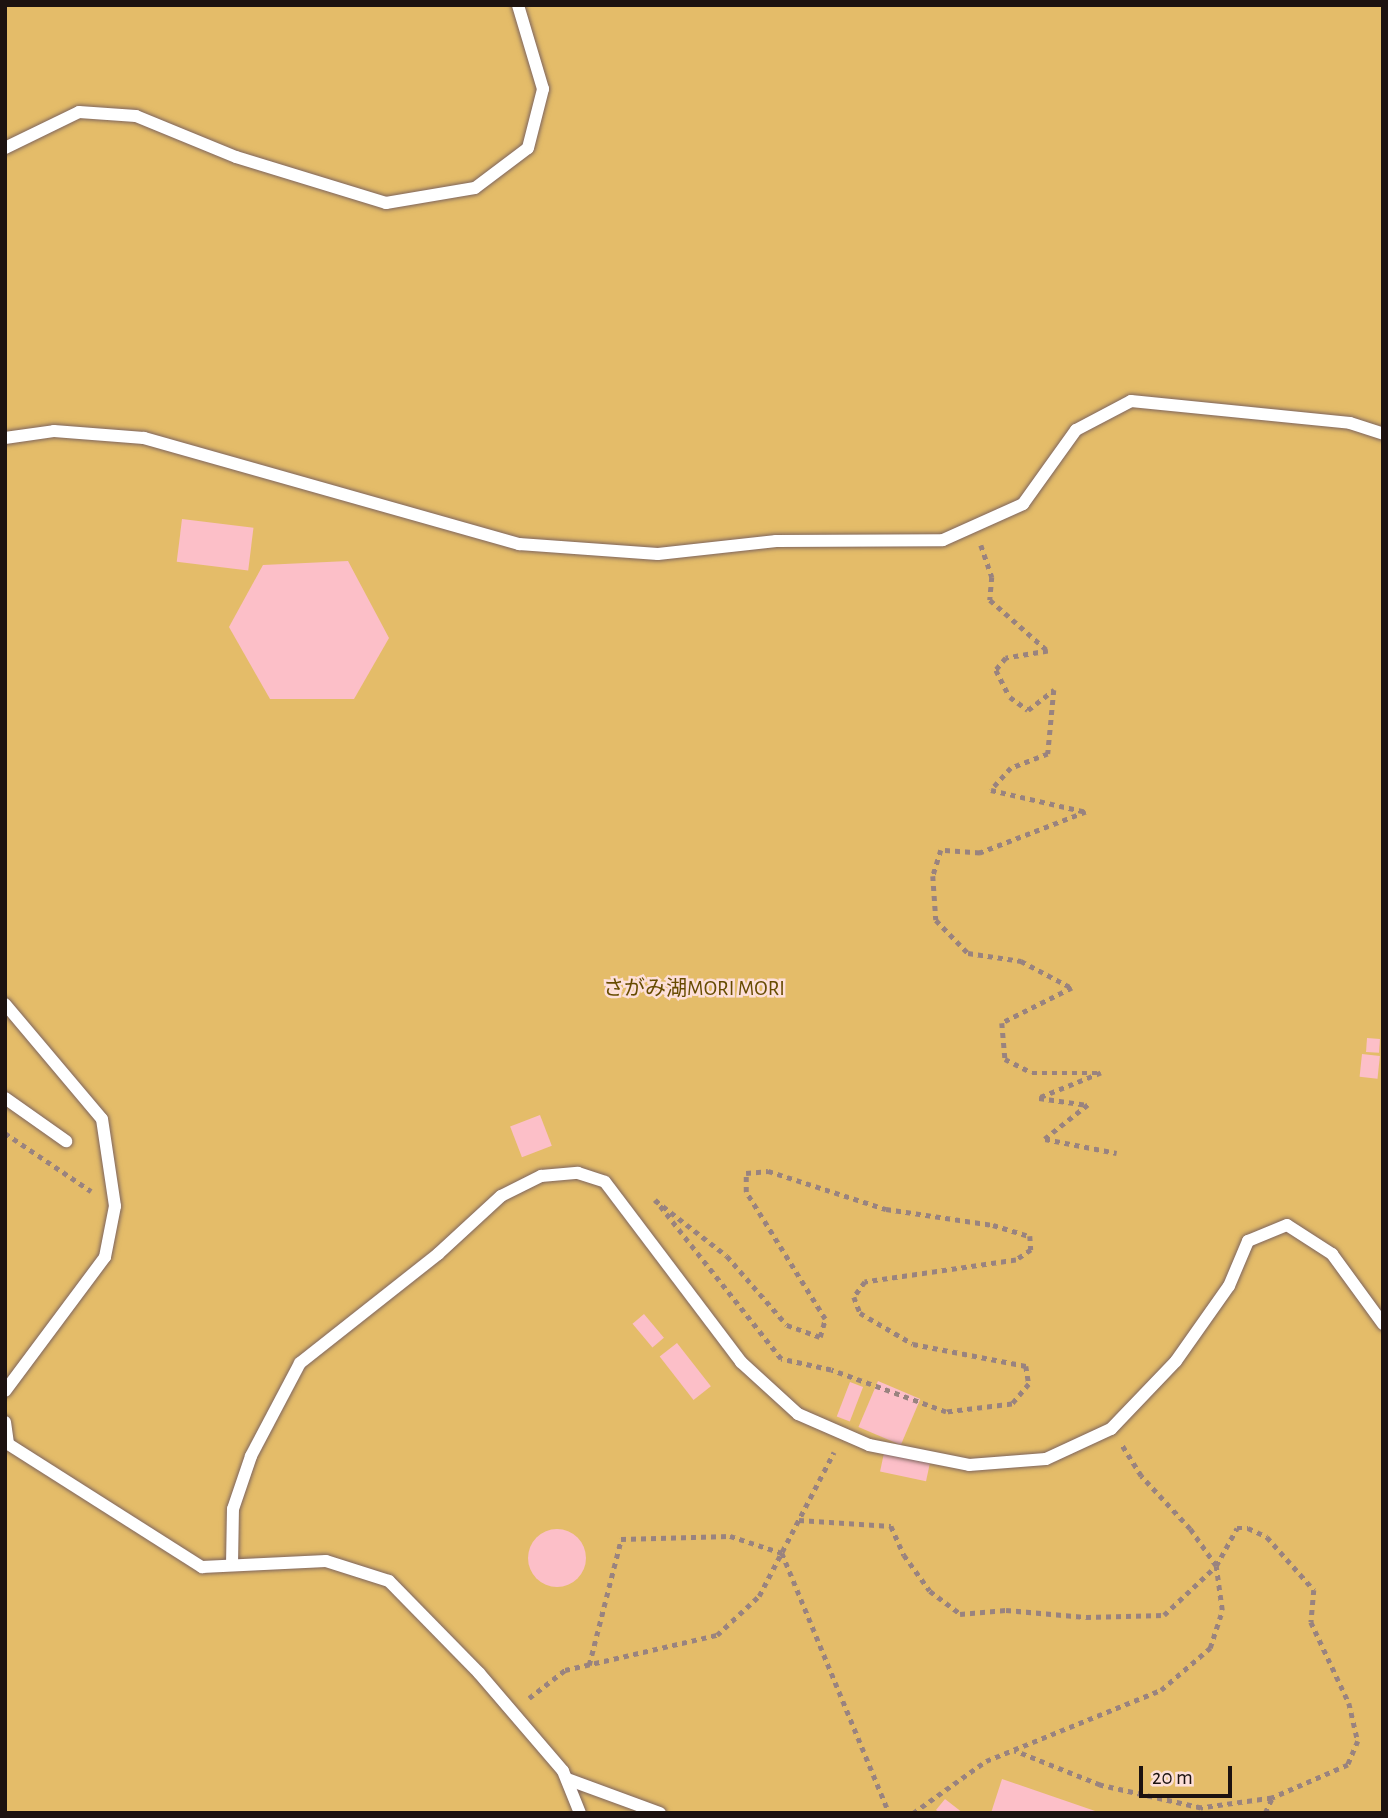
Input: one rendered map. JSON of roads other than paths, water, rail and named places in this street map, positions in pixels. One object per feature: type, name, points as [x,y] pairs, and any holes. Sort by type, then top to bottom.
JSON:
[{"type":"lane","points":[[5,148],[79,112],[136,116],[236,157],[386,203],[475,188],[528,148],[543,89],[517,5]]},
{"type":"lane","points":[[5,438],[54,431],[144,438],[519,544],[658,554],[776,541],[943,540],[1023,504],[1076,430],[1131,401],[1350,423],[1383,434]]},
{"type":"lane","points":[[5,1004],[102,1119],[115,1206],[105,1257],[5,1391]]},
{"type":"lane","points":[[5,1098],[66,1141]]},
{"type":"lane","points":[[233,1565],[233,1509],[251,1455],[300,1363],[438,1254],[502,1196],[541,1176],[578,1173],[605,1182],[741,1362],[797,1414],[869,1445],[969,1465],[1046,1459],[1111,1429],[1176,1361],[1229,1286],[1248,1241],[1287,1225],[1332,1254],[1383,1324]]},
{"type":"lane","points":[[5,1422],[8,1444],[202,1567],[326,1561],[389,1581],[511,1711],[567,1779],[580,1813]]},
{"type":"lane","points":[[567,1779],[660,1813]]},
{"type":"park label","name":"さがみ湖MORI MORI","points":[[694,989]]}]
